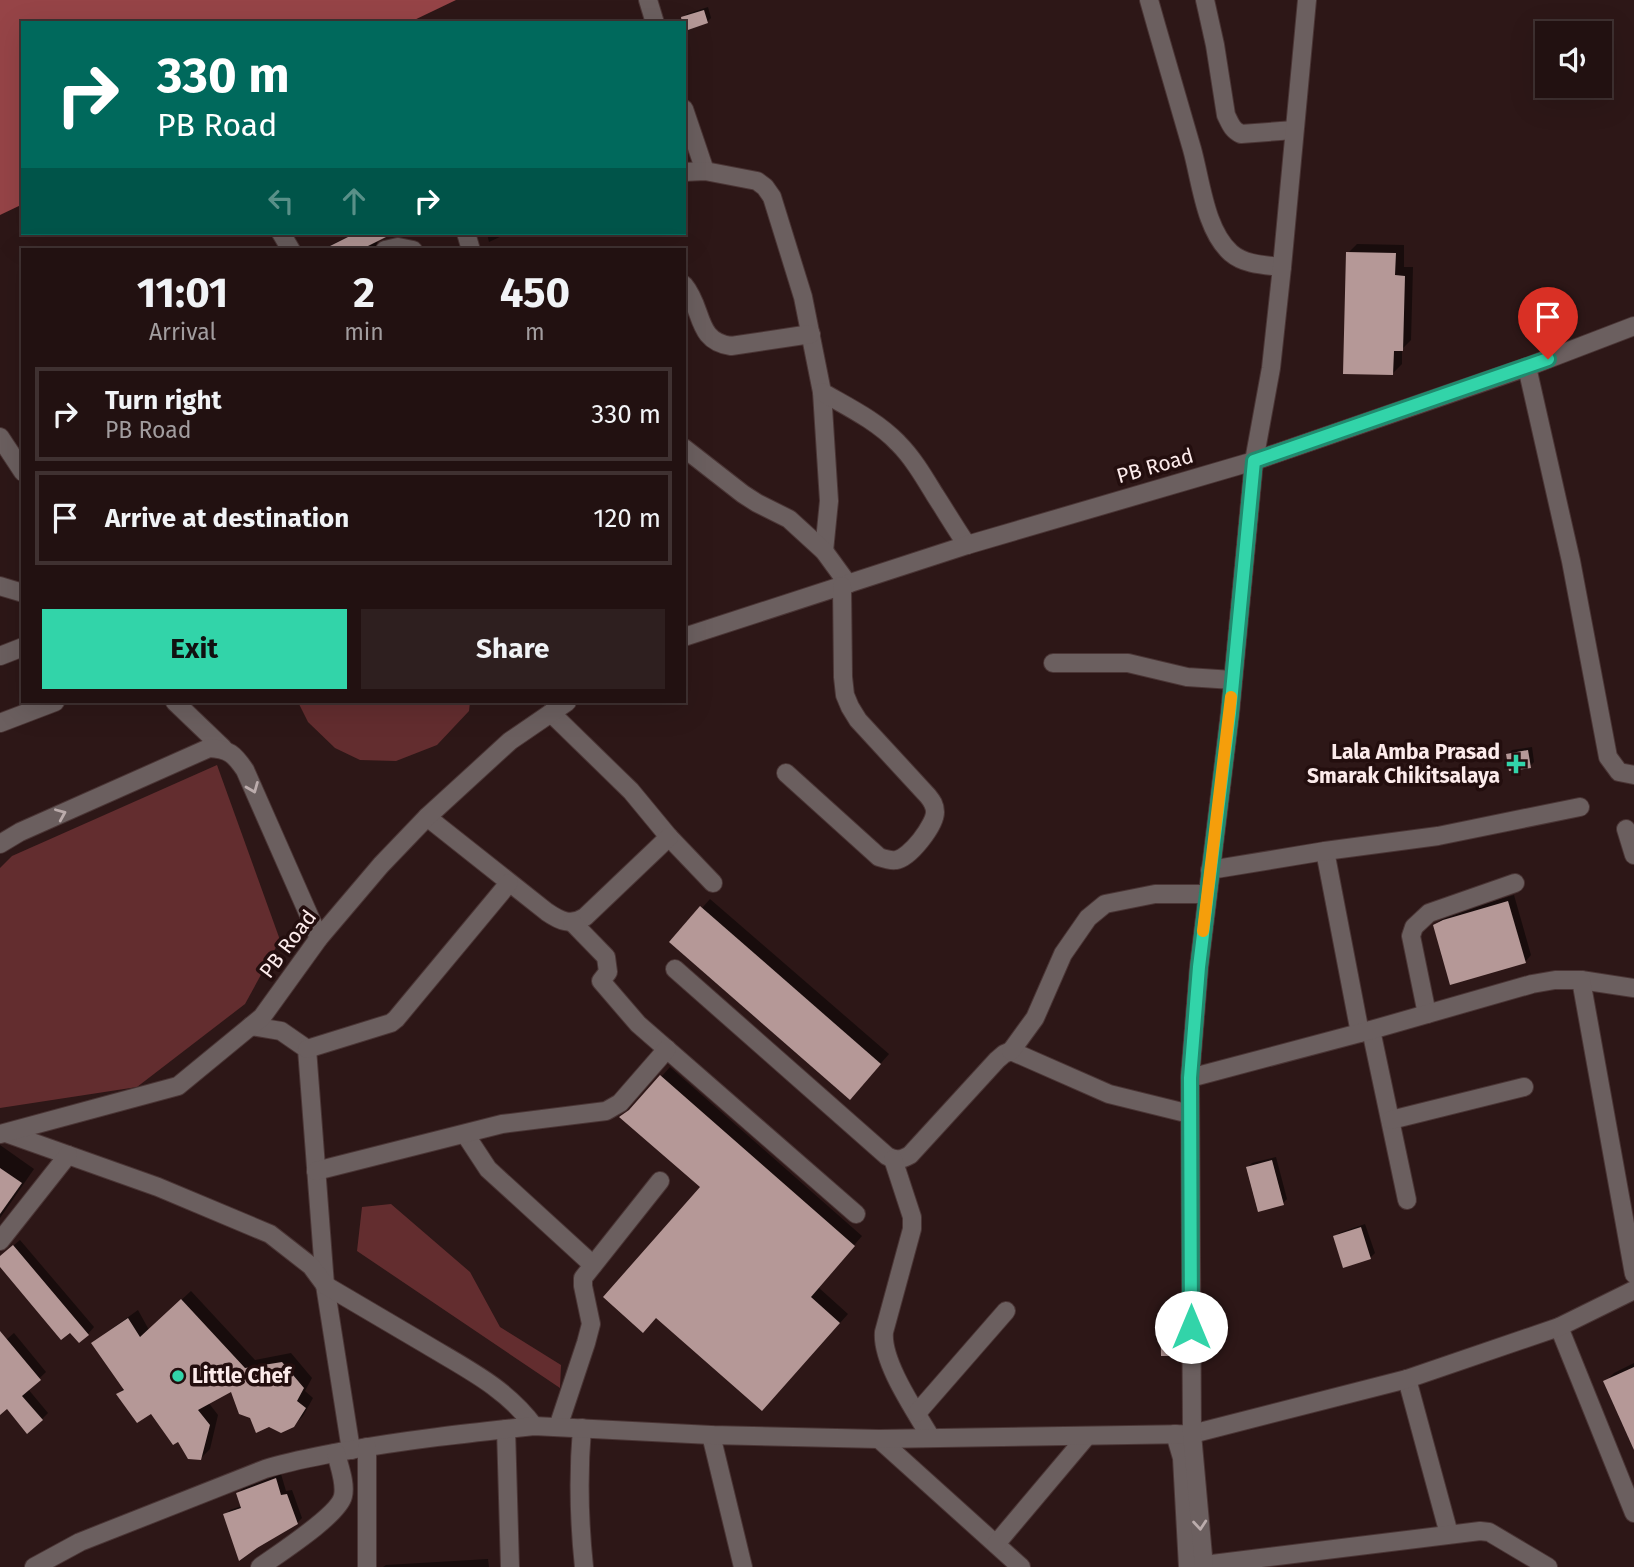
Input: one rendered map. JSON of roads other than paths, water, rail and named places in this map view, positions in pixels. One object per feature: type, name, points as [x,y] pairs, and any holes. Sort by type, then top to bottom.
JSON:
[{"type":"street","points":[[648,0],[654,21]]},
{"type":"street","points":[[1149,0],[1205,203],[1217,233],[1234,256],[1246,262],[1282,267]]},
{"type":"street","points":[[1205,0],[1226,115],[1230,124],[1241,134],[1294,130]]},
{"type":"street","points":[[1307,0],[1271,368],[1254,461],[1233,680],[1199,967],[1190,1078],[1182,1458],[1199,1566],[1480,1531],[1489,1532],[1548,1567]]},
{"type":"street","points":[[686,115],[705,171]]},
{"type":"street","points":[[686,172],[705,171],[757,181],[772,197],[800,286],[822,392],[829,501],[824,551]]},
{"type":"street","points":[[686,288],[693,297],[706,334],[721,345],[731,346],[811,334]]},
{"type":"street","name":"PB Road","points":[[686,636],[967,545],[1254,461],[1527,367],[1634,326]]},
{"type":"street","points":[[1527,367],[1571,561],[1608,757],[1619,772],[1634,775]]},
{"type":"street","points":[[822,392],[869,420],[896,441],[921,472],[967,545]]},
{"type":"street","points":[[0,437],[21,469]]},
{"type":"street","points":[[686,450],[743,494],[789,519],[824,551],[845,585],[842,659],[845,695],[858,720],[933,803],[933,821],[909,853],[894,861],[886,859],[880,857],[786,773]]},
{"type":"street","points":[[0,586],[21,592]]},
{"type":"street","points":[[0,656],[21,649]]},
{"type":"street","points":[[1053,663],[1129,663],[1179,676],[1233,680]]},
{"type":"street","points":[[0,723],[52,703]]},
{"type":"street","points":[[176,703],[246,770],[319,938]]},
{"type":"street","name":"PB Road","points":[[3,1133],[178,1086],[262,1017],[319,938],[427,817],[510,741],[566,703]]},
{"type":"street","points":[[551,713],[631,791],[713,883]]},
{"type":"street","points":[[0,844],[20,832],[209,748],[223,748]]},
{"type":"street","points":[[1210,870],[1438,836],[1580,807]]},
{"type":"street","points":[[427,817],[559,920],[572,922],[585,917],[669,836]]},
{"type":"street","points":[[1626,829],[1634,855]]},
{"type":"street","points":[[1325,851],[1366,1031],[1391,1120],[1407,1200]]},
{"type":"street","points":[[307,1049],[391,1023],[396,1019],[509,883]]},
{"type":"street","points":[[1427,1014],[1412,936],[1415,927],[1429,913],[1516,883]]},
{"type":"street","points":[[675,970],[876,1147],[893,1159],[902,1160],[910,1155],[997,1060],[1011,1051],[1035,1018],[1063,954],[1088,918],[1105,904],[1155,894],[1207,894]]},
{"type":"street","points":[[572,922],[606,957],[608,972],[601,981],[638,1024],[856,1213]]},
{"type":"street","points":[[1190,1078],[1532,984],[1555,980],[1581,980],[1634,988]]},
{"type":"street","points":[[1581,980],[1634,1274]]},
{"type":"street","points":[[251,1026],[281,1031],[307,1049]]},
{"type":"street","points":[[307,1049],[325,1284],[366,1567]]},
{"type":"street","points":[[316,1171],[502,1124],[606,1111],[620,1103],[667,1049]]},
{"type":"street","points":[[1011,1051],[1109,1094],[1190,1114]]},
{"type":"street","points":[[1391,1120],[1524,1087]]},
{"type":"street","points":[[3,1133],[158,1187],[270,1234],[311,1266],[325,1284],[479,1376],[510,1398],[534,1426]]},
{"type":"street","points":[[465,1134],[488,1169],[593,1265]]},
{"type":"street","points":[[0,1241],[68,1155]]},
{"type":"street","points":[[893,1159],[912,1217],[912,1229],[883,1341],[900,1384],[931,1438]]},
{"type":"street","points":[[558,1427],[591,1324],[583,1278],[660,1181]]},
{"type":"street","points":[[46,1564],[80,1542],[294,1460],[506,1429],[534,1426],[711,1435],[879,1439],[1183,1434],[1407,1379],[1559,1327],[1634,1290]]},
{"type":"street","points":[[917,1413],[1006,1311]]},
{"type":"street","points":[[1559,1327],[1634,1513]]},
{"type":"street","points":[[1407,1379],[1449,1534]]},
{"type":"street","points":[[582,1428],[579,1500],[584,1567]]},
{"type":"street","points":[[506,1429],[510,1567]]},
{"type":"street","points":[[711,1435],[743,1567]]},
{"type":"street","points":[[996,1545],[1087,1436]]},
{"type":"street","points":[[879,1439],[1021,1567]]},
{"type":"street","points":[[260,1567],[330,1515],[340,1504],[351,1450]]},
{"type":"place","name":"Lala Amba Prasad Smarak Chikitsalaya","points":[[1516,764]]},
{"type":"place","name":"Little Chef","points":[[178,1376]]}]
